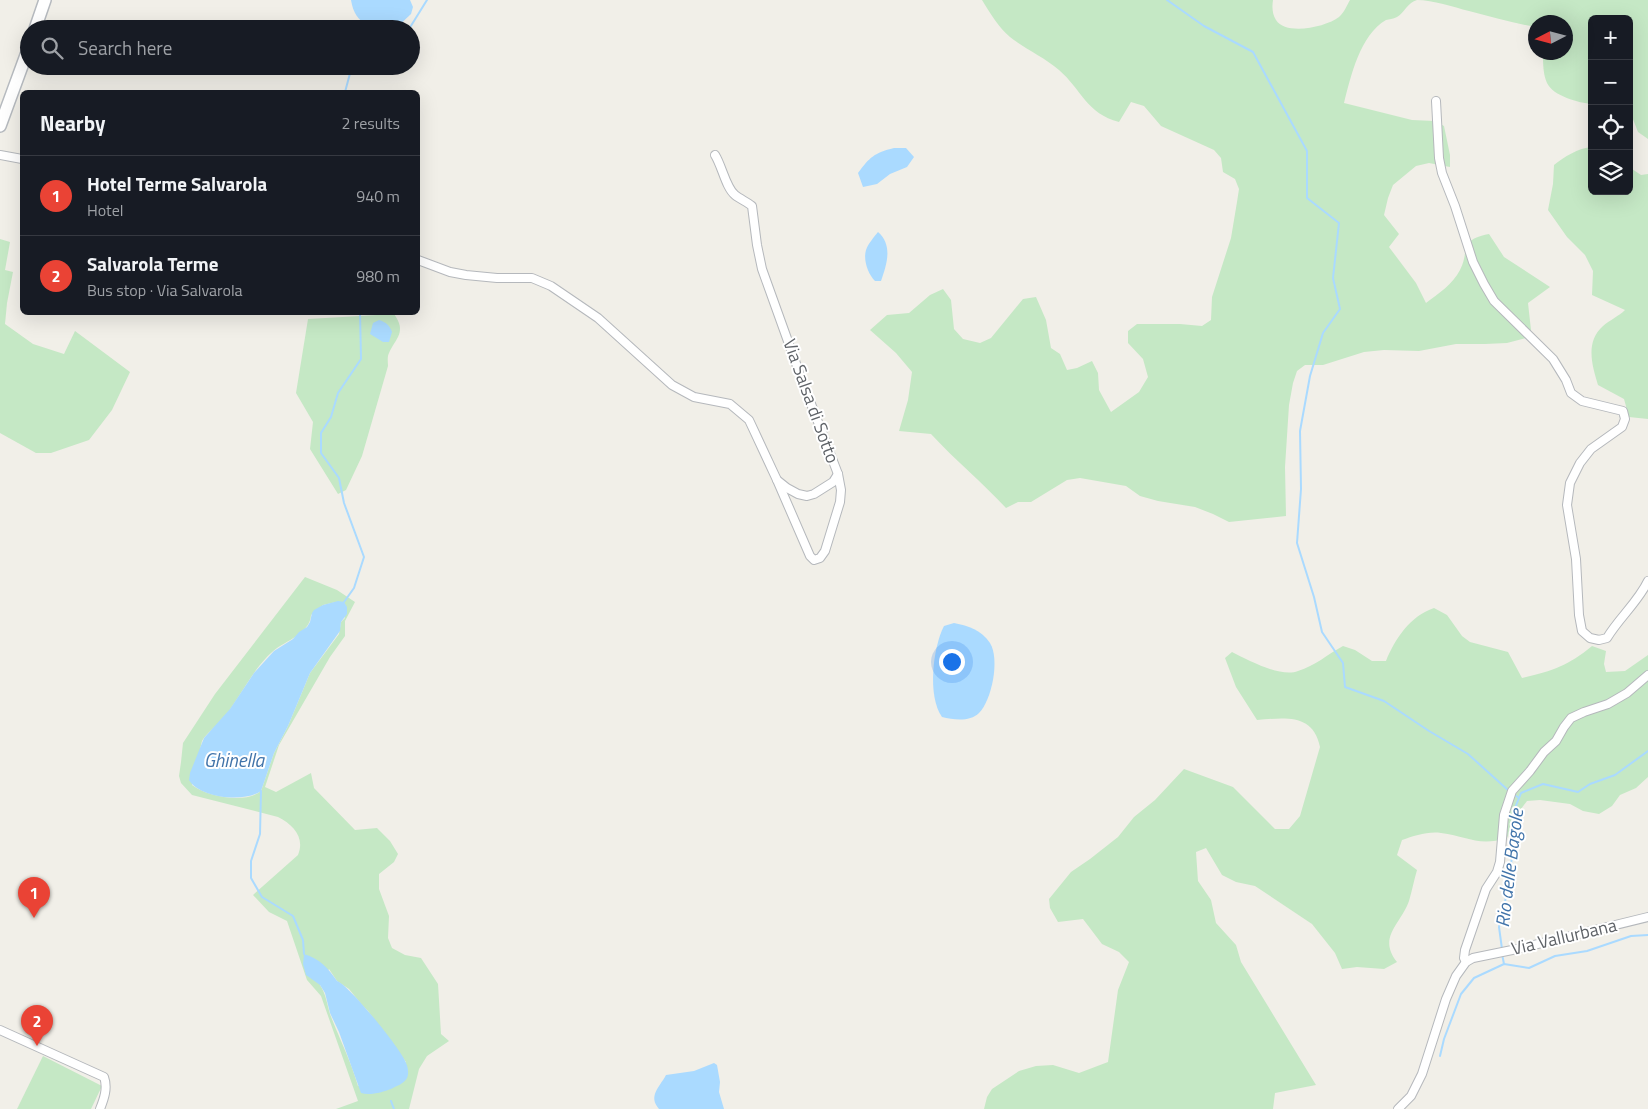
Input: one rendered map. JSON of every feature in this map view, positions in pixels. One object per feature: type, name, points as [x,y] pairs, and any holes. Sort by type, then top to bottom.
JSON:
[{"type":"main road","points":[[38,20],[45,0]]},
{"type":"main road","points":[[0,126],[20,72]]},
{"type":"street","points":[[1436,101],[1439,158],[1442,173],[1473,262],[1494,301],[1553,359],[1566,380],[1571,393],[1582,401],[1623,411],[1625,419],[1622,427],[1591,449],[1580,463],[1570,483],[1567,506],[1576,559],[1579,615],[1582,631],[1590,638],[1599,640],[1607,638],[1615,624],[1644,590],[1648,581]]},
{"type":"street","points":[[0,155],[20,159]]},
{"type":"street","name":"Via Salsa di Sotto","points":[[716,155],[734,195],[752,206],[756,245],[762,269],[803,384],[838,474],[833,482],[814,494],[807,496],[792,491],[777,480]]},
{"type":"street","points":[[420,261],[450,272],[497,278],[532,278],[551,286],[598,318],[672,385],[694,397],[730,404],[750,420],[806,550],[814,560],[817,560],[825,552],[840,502],[841,490],[838,474]]},
{"type":"street","points":[[1398,1109],[1411,1096],[1422,1074],[1446,999],[1456,976],[1466,962],[1464,958],[1465,950],[1486,888],[1497,872],[1500,862],[1504,815],[1512,791],[1544,752],[1556,741],[1572,718],[1608,704],[1628,693],[1648,675]]},
{"type":"street","name":"Via Vallurbana","points":[[1466,962],[1478,956],[1517,949],[1648,917]]},
{"type":"street","points":[[0,1030],[104,1077],[106,1090],[100,1109]]},
{"type":"green space","points":[[982,0],[1273,0],[1276,20],[1288,28],[1297,29],[1316,27],[1333,21],[1341,15],[1350,0],[1417,0],[1411,3],[1397,17],[1386,20],[1369,36],[1358,57],[1344,103],[1412,120],[1435,121],[1444,126],[1450,155],[1450,167],[1429,163],[1416,166],[1393,185],[1384,215],[1399,234],[1389,247],[1416,283],[1426,303],[1445,288],[1457,275],[1469,243],[1479,236],[1489,234],[1504,257],[1550,287],[1528,303],[1531,330],[1526,338],[1507,343],[1456,344],[1419,351],[1384,350],[1364,352],[1323,365],[1305,365],[1297,371],[1289,405],[1285,467],[1286,516],[1229,522],[1195,507],[1140,496],[1126,486],[1080,478],[1067,480],[1031,502],[1018,502],[1006,508],[931,434],[899,431],[908,400],[912,372],[896,353],[870,330],[887,315],[909,313],[930,295],[943,289],[951,300],[954,329],[963,339],[980,343],[991,338],[1023,299],[1036,297],[1046,320],[1051,348],[1060,354],[1067,370],[1077,368],[1092,361],[1098,373],[1099,390],[1111,412],[1139,392],[1148,377],[1143,359],[1128,343],[1128,331],[1137,324],[1202,326],[1211,320],[1212,297],[1231,238],[1239,189],[1235,179],[1223,172],[1221,158],[1214,150],[1161,126],[1144,106],[1131,102],[1119,122],[1099,113],[1059,70],[1006,33]]},
{"type":"green space","points":[[1423,0],[1648,0],[1648,139],[1638,132],[1633,119],[1633,15],[1588,15],[1588,103],[1560,95],[1550,88],[1546,80],[1543,60],[1573,60],[1573,15],[1528,15],[1528,26]]},
{"type":"green space","points":[[1588,148],[1588,195],[1633,195],[1633,170],[1641,175],[1648,174],[1648,419],[1629,417],[1624,399],[1598,385],[1592,362],[1594,339],[1597,332],[1603,326],[1625,310],[1592,295],[1593,271],[1585,255],[1567,237],[1548,210],[1553,184],[1554,165],[1582,149]]},
{"type":"green space","points":[[0,239],[10,242],[5,270],[13,272],[5,324],[33,344],[64,354],[75,331],[130,372],[112,410],[89,440],[51,453],[36,453],[0,433]]},
{"type":"green space","points":[[395,315],[400,326],[399,335],[388,355],[388,366],[362,456],[346,490],[338,494],[310,449],[313,422],[296,393],[308,319]]},
{"type":"green space","points":[[305,577],[337,590],[355,602],[345,621],[345,636],[330,657],[279,745],[265,787],[276,792],[311,773],[314,788],[355,830],[377,828],[390,841],[398,854],[394,862],[379,874],[379,889],[389,916],[388,938],[392,948],[405,955],[421,958],[438,984],[441,1034],[449,1041],[427,1056],[419,1069],[409,1109],[336,1109],[358,1101],[321,996],[307,980],[287,921],[269,912],[253,895],[298,855],[300,843],[297,833],[289,824],[278,817],[192,795],[181,783],[179,776],[183,743],[215,694]],"holes":[[[336,602],[345,618],[341,622],[339,634],[310,673],[288,726],[274,753],[261,791],[254,795],[236,798],[217,796],[192,785],[202,741],[223,719],[262,663],[277,648],[303,631],[310,621],[311,615],[323,605]],[[329,969],[337,981],[349,989],[368,1011],[406,1062],[358,1086],[320,985]]]},
{"type":"green space","points":[[1434,608],[1447,615],[1462,636],[1470,642],[1508,652],[1522,678],[1559,667],[1592,646],[1606,651],[1604,664],[1606,672],[1625,671],[1648,655],[1648,777],[1636,788],[1620,795],[1612,806],[1599,814],[1583,811],[1570,804],[1540,800],[1527,801],[1518,813],[1507,838],[1480,841],[1450,834],[1431,833],[1402,840],[1397,855],[1417,870],[1409,901],[1390,938],[1391,953],[1397,962],[1384,969],[1357,967],[1342,969],[1335,953],[1312,924],[1255,886],[1236,882],[1222,875],[1206,848],[1196,852],[1198,881],[1211,900],[1216,923],[1236,945],[1241,962],[1316,1085],[1275,1093],[1273,1109],[984,1109],[987,1097],[992,1089],[1019,1071],[1036,1066],[1053,1065],[1079,1073],[1108,1062],[1118,990],[1129,962],[1119,952],[1102,944],[1083,919],[1058,922],[1050,908],[1049,899],[1071,872],[1118,837],[1134,817],[1155,800],[1184,769],[1233,787],[1275,829],[1289,829],[1300,816],[1320,747],[1316,736],[1311,728],[1296,720],[1257,720],[1236,687],[1225,658],[1232,652],[1265,667],[1291,673],[1310,666],[1343,646],[1355,650],[1372,661],[1386,661],[1404,629],[1425,612]]},
{"type":"green space","points":[[43,1056],[102,1086],[91,1109],[17,1109]]},
{"type":"water","points":[[351,0],[410,0],[413,7],[411,14],[405,20],[360,20],[353,9]]},
{"type":"water","points":[[894,148],[906,148],[914,157],[907,167],[890,174],[877,184],[863,187],[858,173],[869,159]]},
{"type":"water","points":[[878,232],[886,243],[887,255],[881,281],[875,281],[867,267],[865,254],[868,245]]},
{"type":"water","points":[[379,320],[386,323],[392,332],[389,342],[383,342],[370,334],[373,323]]},
{"type":"water","name":"Ghinella","points":[[338,601],[344,602],[347,607],[347,614],[341,622],[340,631],[310,673],[288,726],[274,753],[261,791],[254,795],[234,798],[212,795],[194,786],[189,780],[190,773],[204,738],[230,709],[254,673],[274,651],[307,627],[314,610],[323,605]]},
{"type":"water","points":[[954,623],[970,627],[979,632],[990,643],[993,650],[993,679],[988,699],[979,713],[967,719],[942,717],[934,697],[933,672],[937,646],[944,626]]},
{"type":"water","points":[[304,954],[323,964],[337,981],[363,1005],[385,1032],[407,1065],[408,1075],[404,1082],[380,1092],[361,1093],[339,1032],[330,1013],[325,993],[320,985],[306,975],[303,964]]},
{"type":"water","points":[[714,1063],[717,1065],[720,1082],[719,1092],[724,1109],[659,1109],[654,1100],[656,1092],[666,1075],[694,1071]]},
{"type":"waterway","points":[[415,20],[427,0]]},
{"type":"waterway","points":[[1167,0],[1204,26],[1253,52],[1307,151],[1307,198],[1339,223],[1333,278],[1340,309],[1323,333],[1310,376],[1300,431],[1301,489],[1297,543],[1314,597],[1322,632],[1343,663],[1345,687],[1384,701],[1468,754],[1509,791]]},
{"type":"waterway","points":[[346,90],[350,75]]},
{"type":"waterway","points":[[344,602],[354,588],[364,557],[344,503],[339,478],[321,453],[321,433],[331,417],[338,393],[361,359],[360,315]]},
{"type":"waterway","name":"Rio delle Bagole","points":[[1502,949],[1499,927],[1508,889],[1515,808],[1521,793],[1543,784],[1578,792],[1590,784],[1615,775],[1648,751]]},
{"type":"waterway","points":[[261,791],[260,834],[251,861],[251,878],[262,897],[293,916],[303,940],[304,954]]},
{"type":"waterway","name":"Rio delle Bagole","points":[[1513,794],[1519,798]]},
{"type":"waterway","points":[[1440,1056],[1444,1039],[1461,994],[1474,978],[1504,964],[1529,968],[1555,956],[1587,951],[1631,936],[1648,935]]},
{"type":"waterway","name":"Rio delle Bagole","points":[[1502,954],[1504,964]]},
{"type":"waterway","points":[[391,1101],[394,1109]]},
{"type":"place","name":"Hotel Terme Salvarola","points":[[34,918]]},
{"type":"place","name":"Salvarola Terme","points":[[37,1046]]}]
